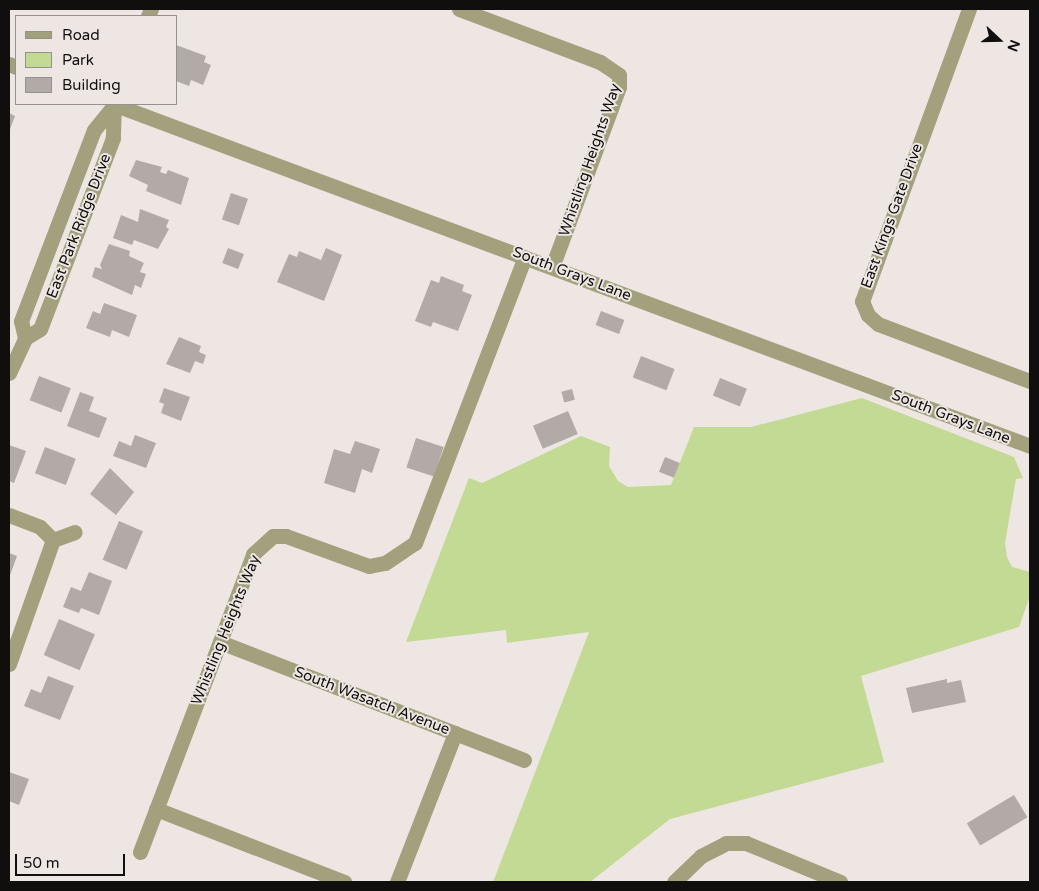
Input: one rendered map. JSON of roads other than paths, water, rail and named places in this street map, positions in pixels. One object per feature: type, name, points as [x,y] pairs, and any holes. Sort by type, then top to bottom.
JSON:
[{"type":"street","name":"Whistling Heights Way","points":[[459,9],[600,62],[619,75],[619,87],[552,267]]},
{"type":"street","name":"East Kings Gate Drive","points":[[969,9],[862,301],[868,315],[878,324],[1030,381]]},
{"type":"street","name":"East Park Ridge Drive","points":[[9,373],[25,338],[21,321],[91,139],[113,105]]},
{"type":"street","name":"South Grays Lane","points":[[117,105],[1030,446]]},
{"type":"street","name":"Whistling Heights Way","points":[[140,852],[253,554],[273,536],[302,541],[369,566],[385,563],[415,543],[525,257]]},
{"type":"street","points":[[9,515],[40,527],[53,540]]},
{"type":"street","points":[[53,540],[75,532]]},
{"type":"street","points":[[9,664],[53,540]]},
{"type":"street","name":"South Wasatch Avenue","points":[[220,642],[524,760]]},
{"type":"street","points":[[397,882],[455,734]]},
{"type":"street","points":[[156,809],[344,882]]},
{"type":"street","points":[[674,882],[701,856],[726,844],[746,843],[840,882]]}]
